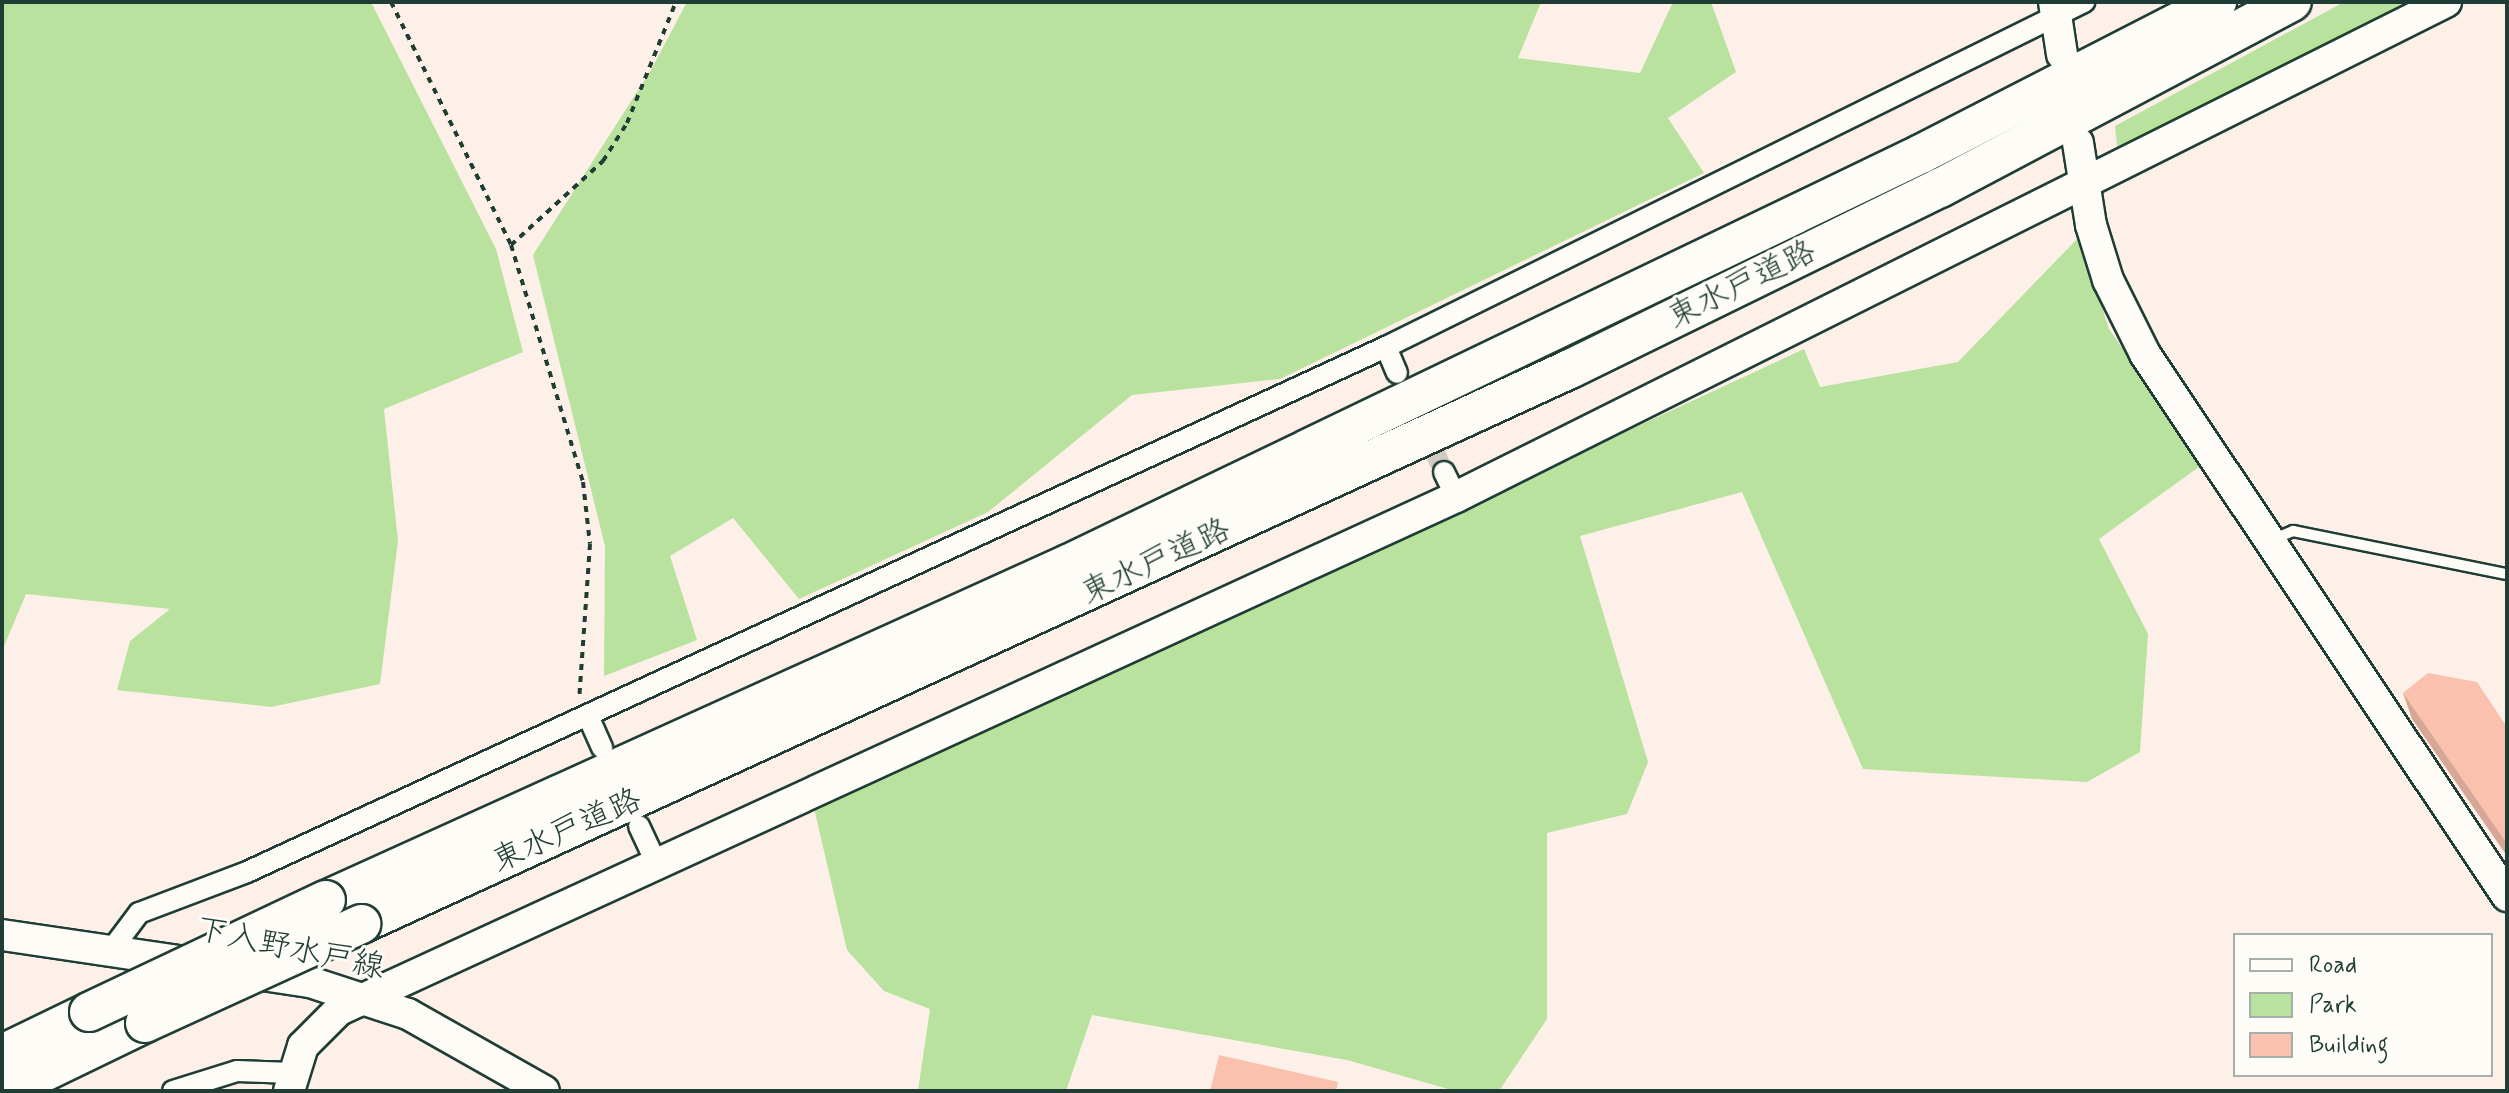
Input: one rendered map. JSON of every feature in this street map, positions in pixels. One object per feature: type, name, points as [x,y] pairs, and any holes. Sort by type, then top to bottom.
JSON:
[{"type":"highway","name":"東水戸道路","points":[[2,1054],[326,900],[1111,544],[1892,168],[2217,2]]},
{"type":"highway","name":"東水戸道路","points":[[5,1091],[145,1023],[1570,369],[1940,188],[2292,2]]},
{"type":"street","points":[[112,949],[139,913],[247,872],[1386,347],[2056,10],[2084,2]]},
{"type":"street","points":[[173,1091],[237,1071],[290,1082],[313,1032],[364,998],[2083,185],[2446,2]]},
{"type":"street","points":[[2056,10],[2062,54]]},
{"type":"street","points":[[2078,143],[2083,185],[2095,239],[2122,313],[2268,541],[2507,896]]},
{"type":"street","points":[[1386,347],[1397,373]]},
{"type":"street","points":[[588,716],[602,748]]},
{"type":"street","points":[[639,826],[655,861]]},
{"type":"street","name":"下入野水戸線","points":[[2,935],[112,949],[310,982],[364,998],[443,1031],[544,1091]]},
{"type":"lane","points":[[2268,541],[2293,531],[2507,574]]},
{"type":"path","points":[[391,2],[511,245],[583,482],[590,544],[579,702],[588,716]]},
{"type":"path","points":[[511,245],[603,161],[627,123],[676,2]]},
{"type":"green space","points":[[2,2],[371,2],[496,249],[523,352],[384,409],[398,541],[380,684],[271,707],[117,690],[130,641],[170,609],[26,594],[2,651]]},
{"type":"green space","points":[[687,2],[1541,2],[1518,58],[1640,73],[1673,2],[1711,2],[1736,72],[1668,118],[1704,173],[1280,379],[1132,395],[988,512],[799,599],[733,518],[670,556],[697,640],[604,676],[605,546],[533,255],[651,70]]},
{"type":"green space","points":[[2344,2],[2406,2],[2118,155],[2115,126]]},
{"type":"green space","points":[[2079,237],[2109,329],[2203,464],[2099,539],[2148,634],[2140,752],[2087,782],[1863,769],[1742,492],[1580,536],[1648,762],[1627,814],[1547,833],[1547,1019],[1499,1091],[1455,1091],[1347,1060],[1092,1015],[1066,1091],[918,1091],[930,1009],[884,991],[847,950],[814,808],[1804,349],[1820,387],[1958,362]]},
{"type":"building","points":[[2428,673],[2477,682],[2507,727],[2507,844],[2403,693]]},
{"type":"building","points":[[1219,1055],[1338,1082],[1336,1091],[1210,1091]]},
{"type":"tunnel","points":[[1406,392],[1444,472]]}]
